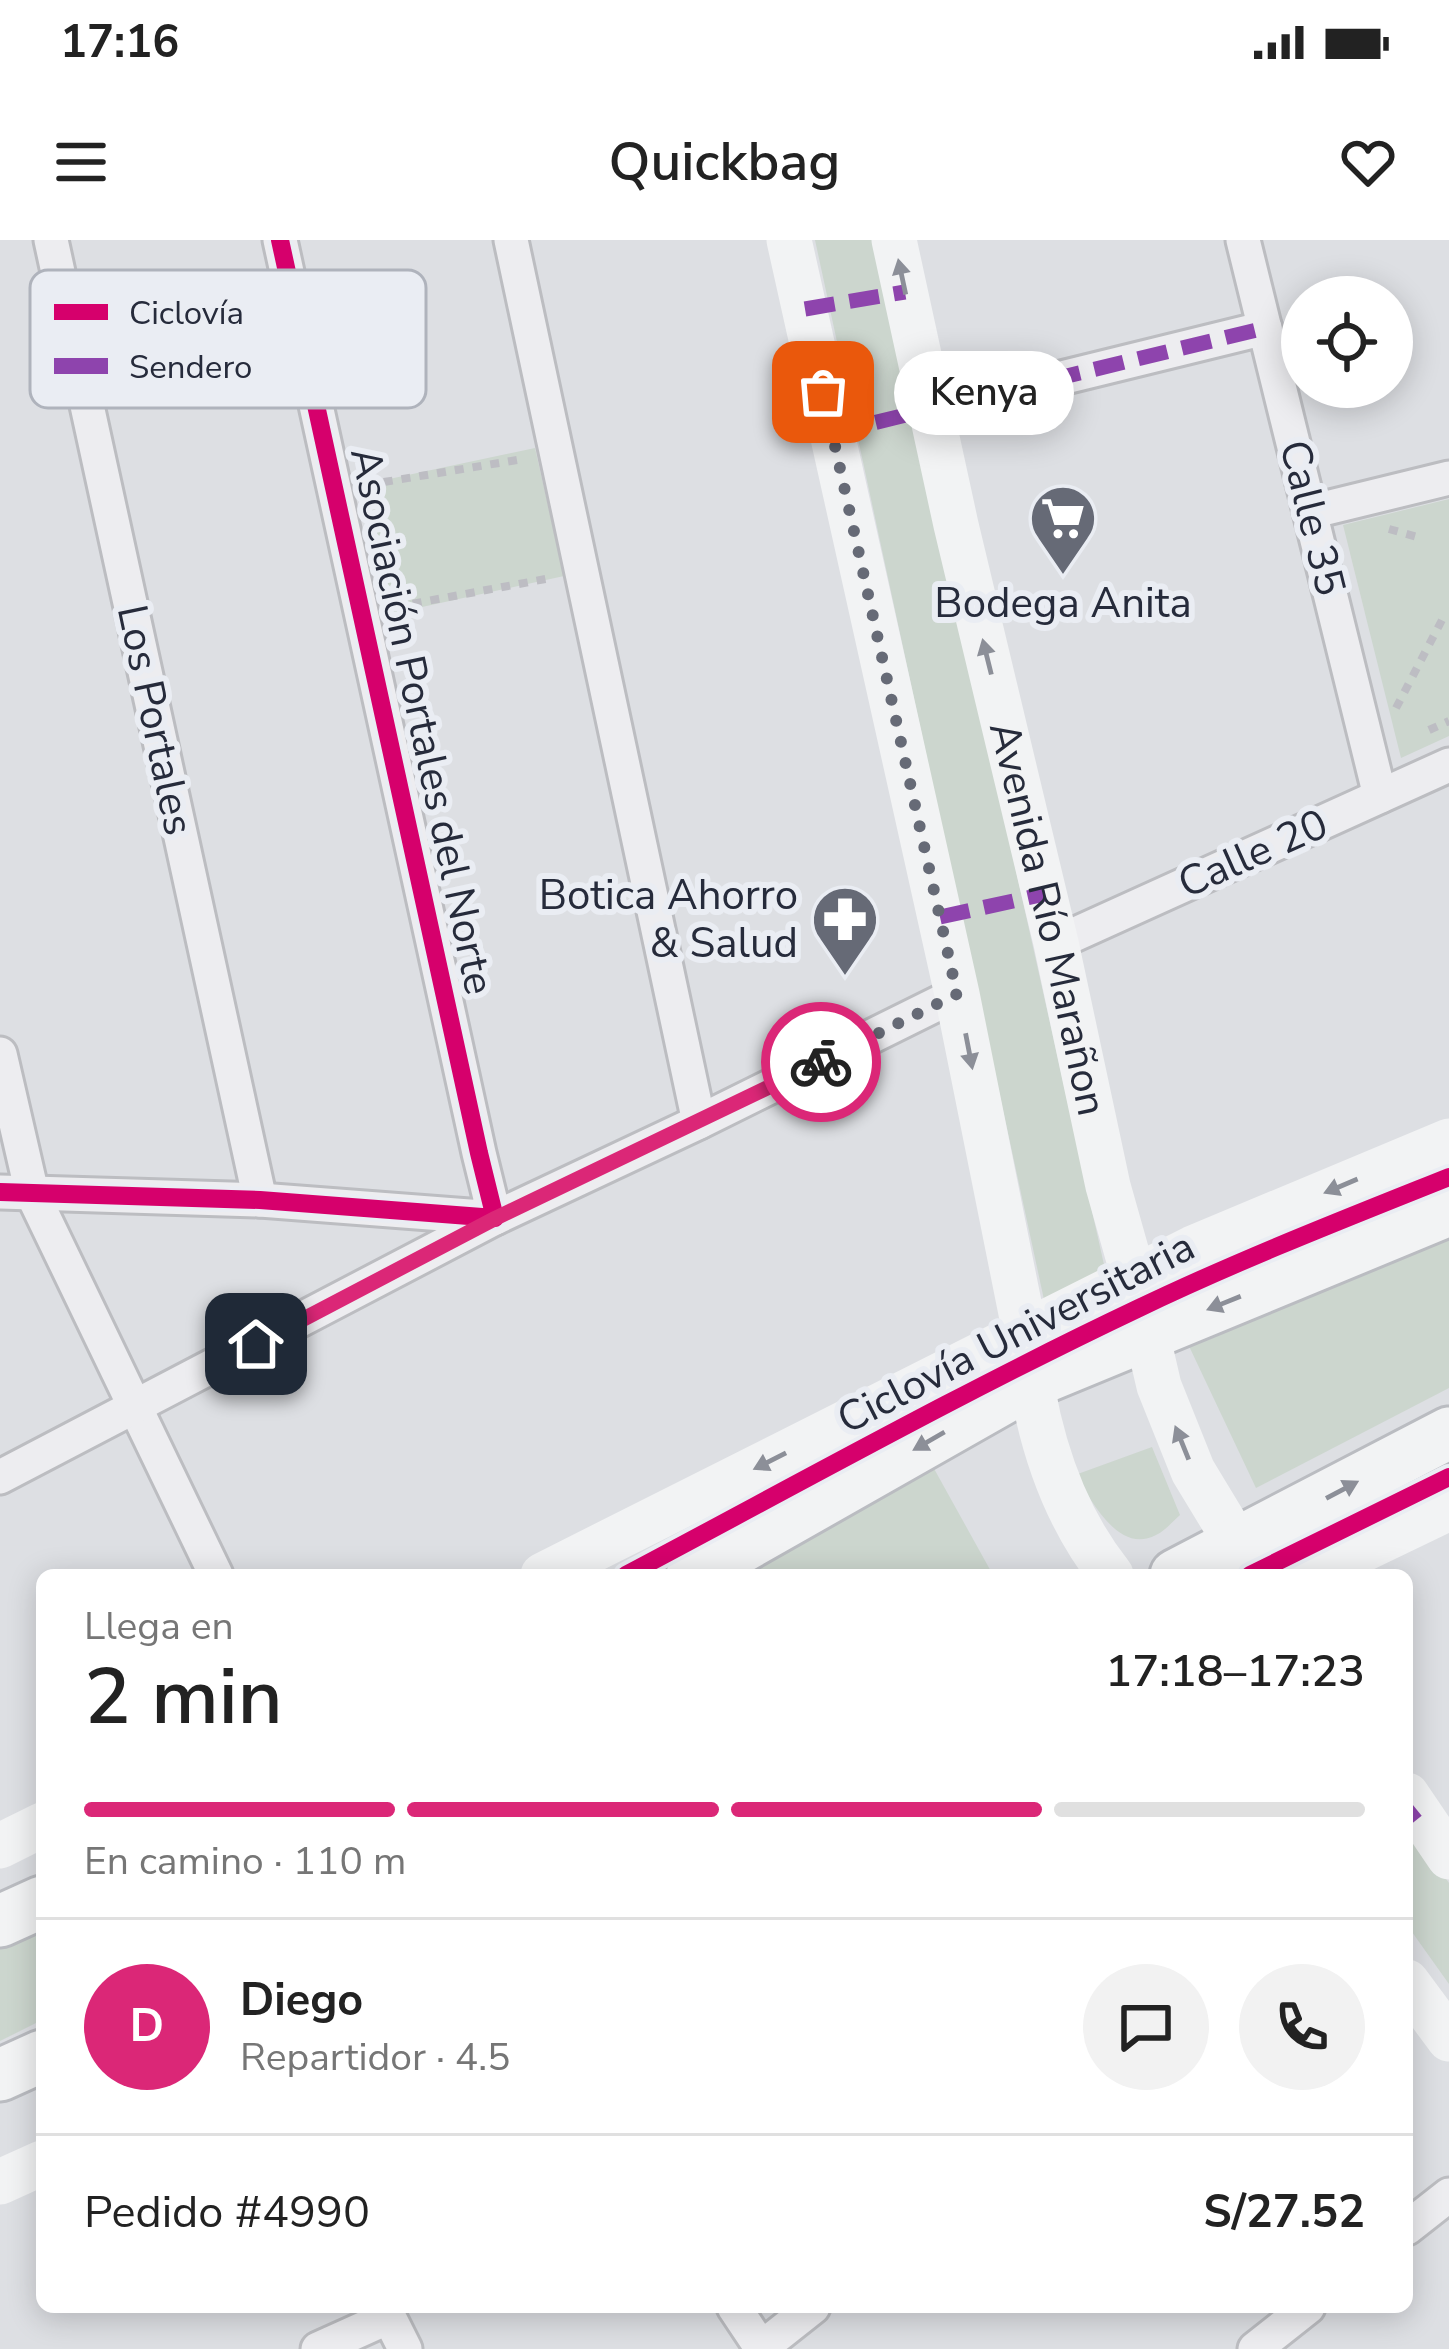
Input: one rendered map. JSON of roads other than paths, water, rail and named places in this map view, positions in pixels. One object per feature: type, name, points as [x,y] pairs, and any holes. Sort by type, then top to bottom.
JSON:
[{"type":"main road","points":[[789,240],[957,994],[1028,1358],[1061,1492],[1106,1569]]},
{"type":"main road","name":"Avenida Río Marañon","points":[[894,240],[1108,1186],[1159,1386],[1193,1472],[1247,1560]]},
{"type":"main road","points":[[701,1569],[1028,1358],[1134,1278],[1193,1247],[1449,1141]]},
{"type":"main road","points":[[556,1569],[1028,1358],[1148,1334],[1449,1210]]},
{"type":"main road","points":[[1204,1569],[1247,1560],[1449,1433]]},
{"type":"main road","points":[[1322,1569],[1449,1508]]},
{"type":"main road","points":[[1413,1802],[1444,1840]]},
{"type":"main road","points":[[0,1846],[36,1828]]},
{"type":"main road","points":[[0,1922],[36,1905]]},
{"type":"main road","points":[[1413,1990],[1449,2039]]},
{"type":"main road","points":[[0,2075],[36,2059]]},
{"type":"main road","points":[[0,2182],[36,2166]]},
{"type":"street","name":"Los Portales","points":[[51,240],[58,270]]},
{"type":"street","name":"Asociación Portales del Norte","points":[[280,240],[287,270]]},
{"type":"street","points":[[511,240],[699,1122]]},
{"type":"street","name":"Calle 35","points":[[1244,240],[1380,796]]},
{"type":"street","points":[[931,410],[1265,328]]},
{"type":"street","name":"Los Portales","points":[[88,408],[260,1200]]},
{"type":"street","name":"Asociación Portales del Norte","points":[[317,408],[496,1218]]},
{"type":"street","points":[[1310,512],[1449,478]]},
{"type":"street","name":"Calle 20","points":[[1056,943],[1449,765]]},
{"type":"street","points":[[0,1478],[496,1218],[957,994]]},
{"type":"street","points":[[0,1054],[16,1193],[137,1408],[213,1569]]},
{"type":"street","points":[[16,1193],[260,1200],[496,1218]]},
{"type":"street","points":[[1413,2223],[1449,2194]]},
{"type":"street","points":[[318,2349],[385,2313]]},
{"type":"street","points":[[387,2313],[405,2349]]},
{"type":"street","points":[[738,2313],[761,2349],[806,2313]]},
{"type":"street","points":[[1256,2349],[1301,2313]]},
{"type":"place","name":"Kenya","points":[[823,392]]},
{"type":"place","name":"Bodega Anita","points":[[1063,577]]},
{"type":"place","name":"Botica Ahorro & Salud","points":[[845,978]]}]
